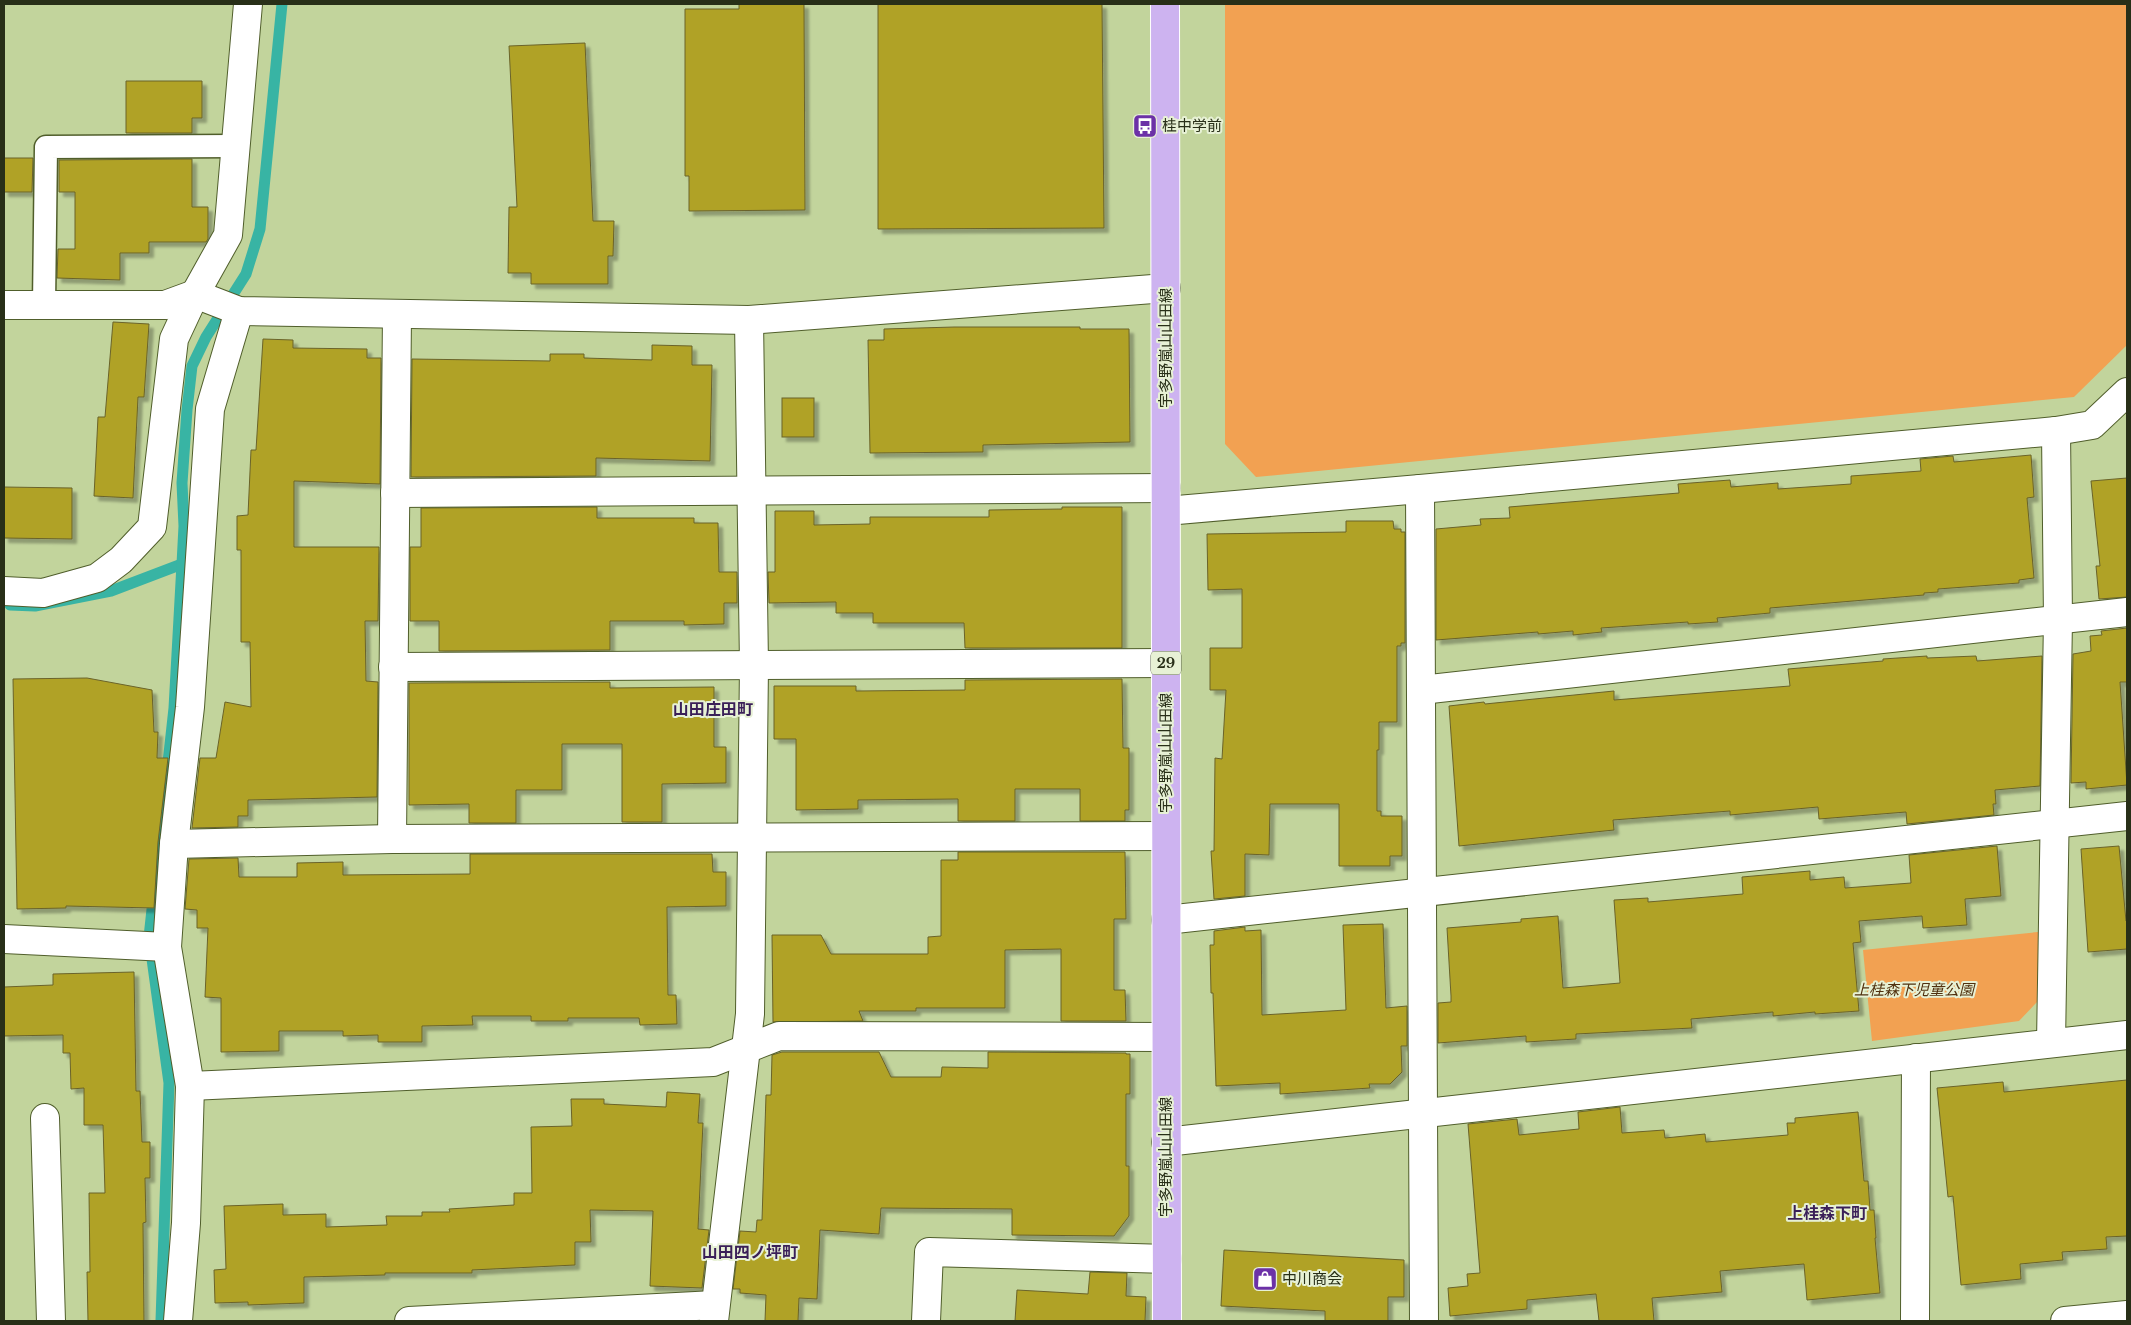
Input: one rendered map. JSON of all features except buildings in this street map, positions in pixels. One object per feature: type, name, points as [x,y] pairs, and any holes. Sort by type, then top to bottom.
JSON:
[{"type":"main road","name":"宇多野嵐山山田線","points":[[1165,4],[1166,1321]]},
{"type":"street","points":[[4,591],[44,593],[97,578],[121,560],[152,527],[174,339],[195,294],[228,235],[248,4]]},
{"type":"street","points":[[4,305],[166,305],[195,294],[239,311],[749,320],[1166,288]]},
{"type":"street","points":[[178,1321],[186,1223],[190,1086],[167,946],[174,844],[190,707],[210,409],[239,311]]},
{"type":"street","points":[[392,839],[397,314]]},
{"type":"street","points":[[409,1321],[715,1313],[750,1014],[754,665],[749,320]]},
{"type":"street","points":[[395,493],[751,490],[1166,499],[1420,489],[2056,431],[2092,425],[2127,392]]},
{"type":"street","points":[[2051,1043],[2058,619],[2056,431]]},
{"type":"street","points":[[1420,489],[1424,1321]]},
{"type":"street","points":[[1421,690],[2127,612]]},
{"type":"street","points":[[393,667],[1166,662]]},
{"type":"street","points":[[1166,920],[2127,816]]},
{"type":"street","points":[[174,844],[392,839],[1166,836]]},
{"type":"street","points":[[4,939],[167,946]]},
{"type":"street","points":[[1166,1142],[2127,1034]]},
{"type":"street","points":[[190,1086],[713,1062],[779,1036],[1166,1038]]},
{"type":"street","points":[[1915,1321],[1916,1058]]},
{"type":"street","points":[[45,1118],[51,1321]]},
{"type":"street","points":[[926,1321],[929,1252],[1166,1259]]},
{"type":"street","points":[[2065,1321],[2127,1315]]},
{"type":"lane","points":[[44,304],[46,147],[235,146]]},
{"type":"green space","points":[[1225,4],[2127,4],[2127,345],[2074,397],[1256,477],[1225,444]]},
{"type":"green space","name":"上桂森下児童公園","points":[[2038,932],[2038,1001],[2019,1021],[1872,1041],[1863,950]]},
{"type":"waterway","points":[[161,1321],[169,1083],[149,937],[174,708],[184,526],[182,483],[187,410],[192,366],[206,337],[246,274],[260,229],[282,4]]},
{"type":"waterway","points":[[10,605],[35,606],[111,591],[182,564]]},
{"type":"place","name":"桂中学前","points":[[1145,126]]},
{"type":"place","name":"中川商会","points":[[1265,1279]]},
{"type":"district","name":"山田庄田町","points":[[713,709]]},
{"type":"district","name":"上桂森下町","points":[[1827,1213]]},
{"type":"district","name":"山田四ノ坪町","points":[[750,1252]]}]
